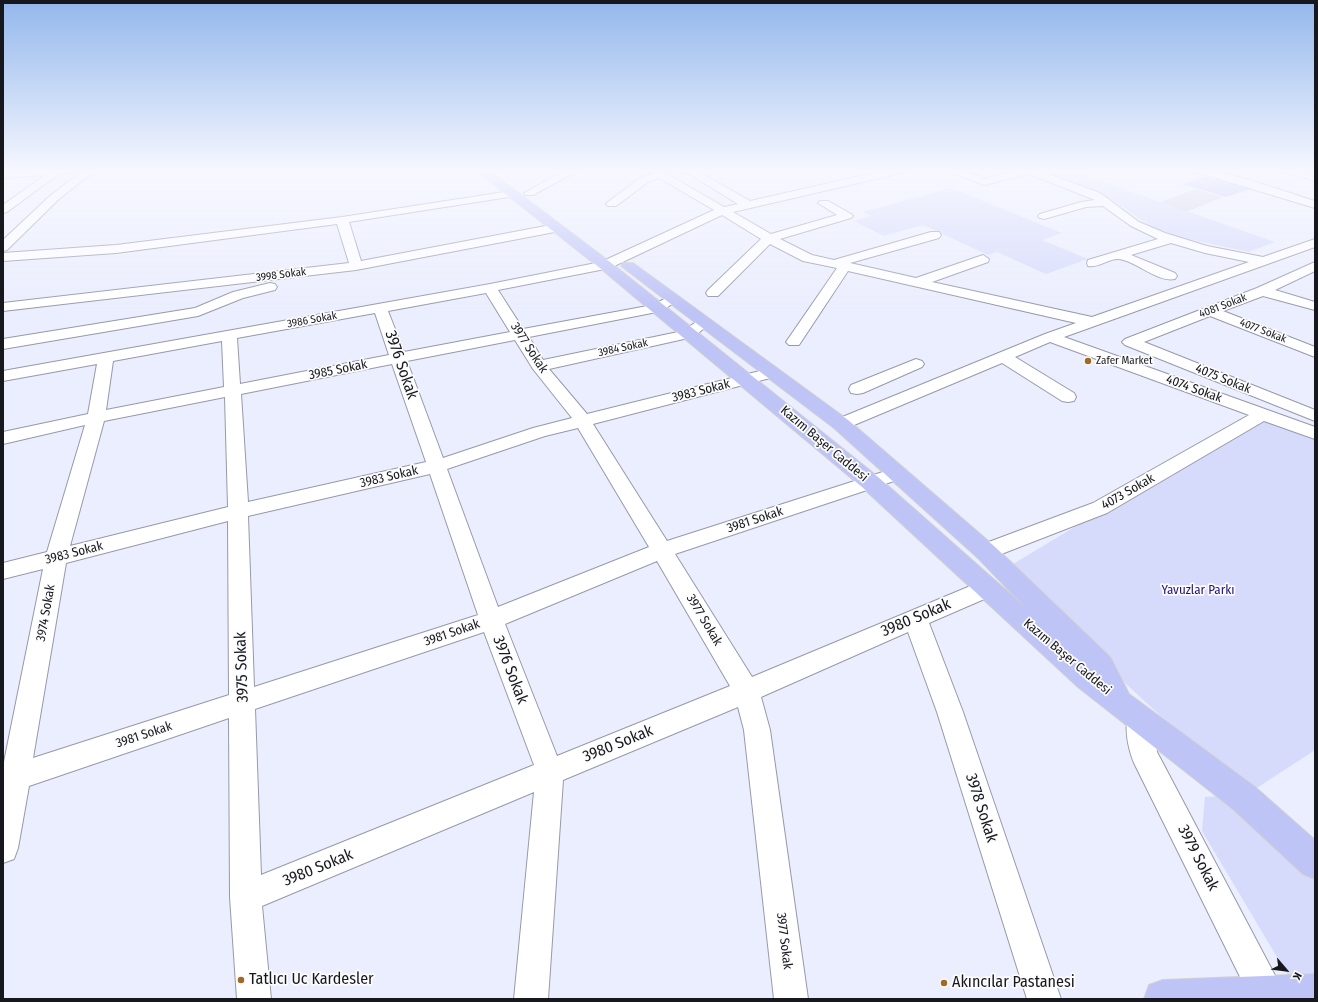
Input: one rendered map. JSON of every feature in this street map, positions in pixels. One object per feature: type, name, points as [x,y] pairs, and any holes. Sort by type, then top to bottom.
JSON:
[{"type":"main road","name":"Kazım Başer Caddesi","points":[[543,216],[556,228],[612,262]]},
{"type":"main road","name":"Kazım Başer Caddesi","points":[[550,216],[665,304],[704,323],[841,424],[986,552],[1100,665],[1128,709]]},
{"type":"main road","name":"Kazım Başer Caddesi","points":[[665,304],[688,334],[870,482],[1088,678],[1244,798],[1315,862]]},
{"type":"main road","points":[[1163,999],[1315,993]]},
{"type":"street","points":[[3,247],[8,238],[34,216]]},
{"type":"street","points":[[3,257],[116,249],[370,216]]},
{"type":"street","name":"3986 Sokak","points":[[3,376],[490,288],[612,262],[712,216]]},
{"type":"street","points":[[730,216],[808,258],[840,269],[1011,314]]},
{"type":"street","points":[[713,293],[769,238],[847,216]]},
{"type":"street","points":[[1125,216],[1135,224],[1170,239],[1205,249],[1264,261]]},
{"type":"street","points":[[342,220],[356,266]]},
{"type":"street","name":"3998 Sokak","points":[[3,307],[356,266],[556,228]]},
{"type":"street","points":[[794,342],[840,269],[935,235]]},
{"type":"street","points":[[1093,264],[1170,239]]},
{"type":"street","points":[[841,424],[1050,337],[1315,243]]},
{"type":"street","points":[[1119,255],[1170,276]]},
{"type":"street","points":[[916,283],[983,260]]},
{"type":"street","name":"4081 Sokak","points":[[1130,342],[1262,291],[1315,266]]},
{"type":"street","points":[[840,269],[916,283],[1093,322]]},
{"type":"street","points":[[3,344],[198,312],[246,292],[309,280],[313,271]]},
{"type":"street","name":"3977 Sokak","points":[[490,288],[539,366],[583,421],[663,550],[746,691],[757,730],[791,999]]},
{"type":"street","points":[[1262,291],[1315,306]]},
{"type":"street","name":"3985 Sokak","points":[[3,438],[96,417],[665,304]]},
{"type":"street","name":"3976 Sokak","points":[[380,307],[491,620],[550,772],[531,999]]},
{"type":"street","name":"4077 Sokak","points":[[1210,311],[1315,352]]},
{"type":"street","name":"3984 Sokak","points":[[539,366],[688,334],[704,323]]},
{"type":"street","name":"3975 Sokak","points":[[229,335],[234,390],[238,511],[246,897],[254,999]]},
{"type":"street","name":"4074 Sokak","points":[[1050,337],[1263,414],[1314,422]]},
{"type":"street","name":"4075 Sokak","points":[[1130,342],[1314,422]]},
{"type":"street","name":"3974 Sokak","points":[[3,848],[10,778],[56,558],[96,417],[106,357]]},
{"type":"street","points":[[1002,357],[1068,397]]},
{"type":"street","points":[[857,389],[916,364]]},
{"type":"street","name":"3983 Sokak","points":[[3,571],[238,511],[437,466],[539,432],[772,374]]},
{"type":"street","points":[[888,375],[916,393]]},
{"type":"street","name":"4073 Sokak","points":[[986,552],[1100,508],[1263,414]]},
{"type":"street","name":"3981 Sokak","points":[[10,778],[243,703],[491,620],[663,550],[896,474]]},
{"type":"street","name":"3980 Sokak","points":[[246,897],[746,691],[988,588]]},
{"type":"street","name":"3978 Sokak","points":[[915,618],[950,712],[1044,999]]},
{"type":"street","name":"3979 Sokak","points":[[1128,709],[1144,754],[1267,995]]},
{"type":"green space","points":[[871,216],[1019,216],[1062,233],[1042,240],[1088,259],[1046,274],[997,252],[988,255],[923,225],[884,236],[853,221]]},
{"type":"green space","points":[[1135,216],[1200,216],[1275,242],[1249,252],[1182,238],[1152,227]]},
{"type":"green space","name":"Yavuzlar Parkı","points":[[1263,414],[1315,433],[1315,750],[1246,795],[1003,570]]},
{"type":"green space","points":[[1221,796],[1315,878],[1315,983],[1293,984],[1202,831],[1205,797]]},
{"type":"place","name":"Zafer Market","points":[[1088,361]]},
{"type":"place","name":"Tatlıcı Uc Kardesler","points":[[241,980]]},
{"type":"place","name":"Akıncılar Pastanesi","points":[[944,983]]}]
